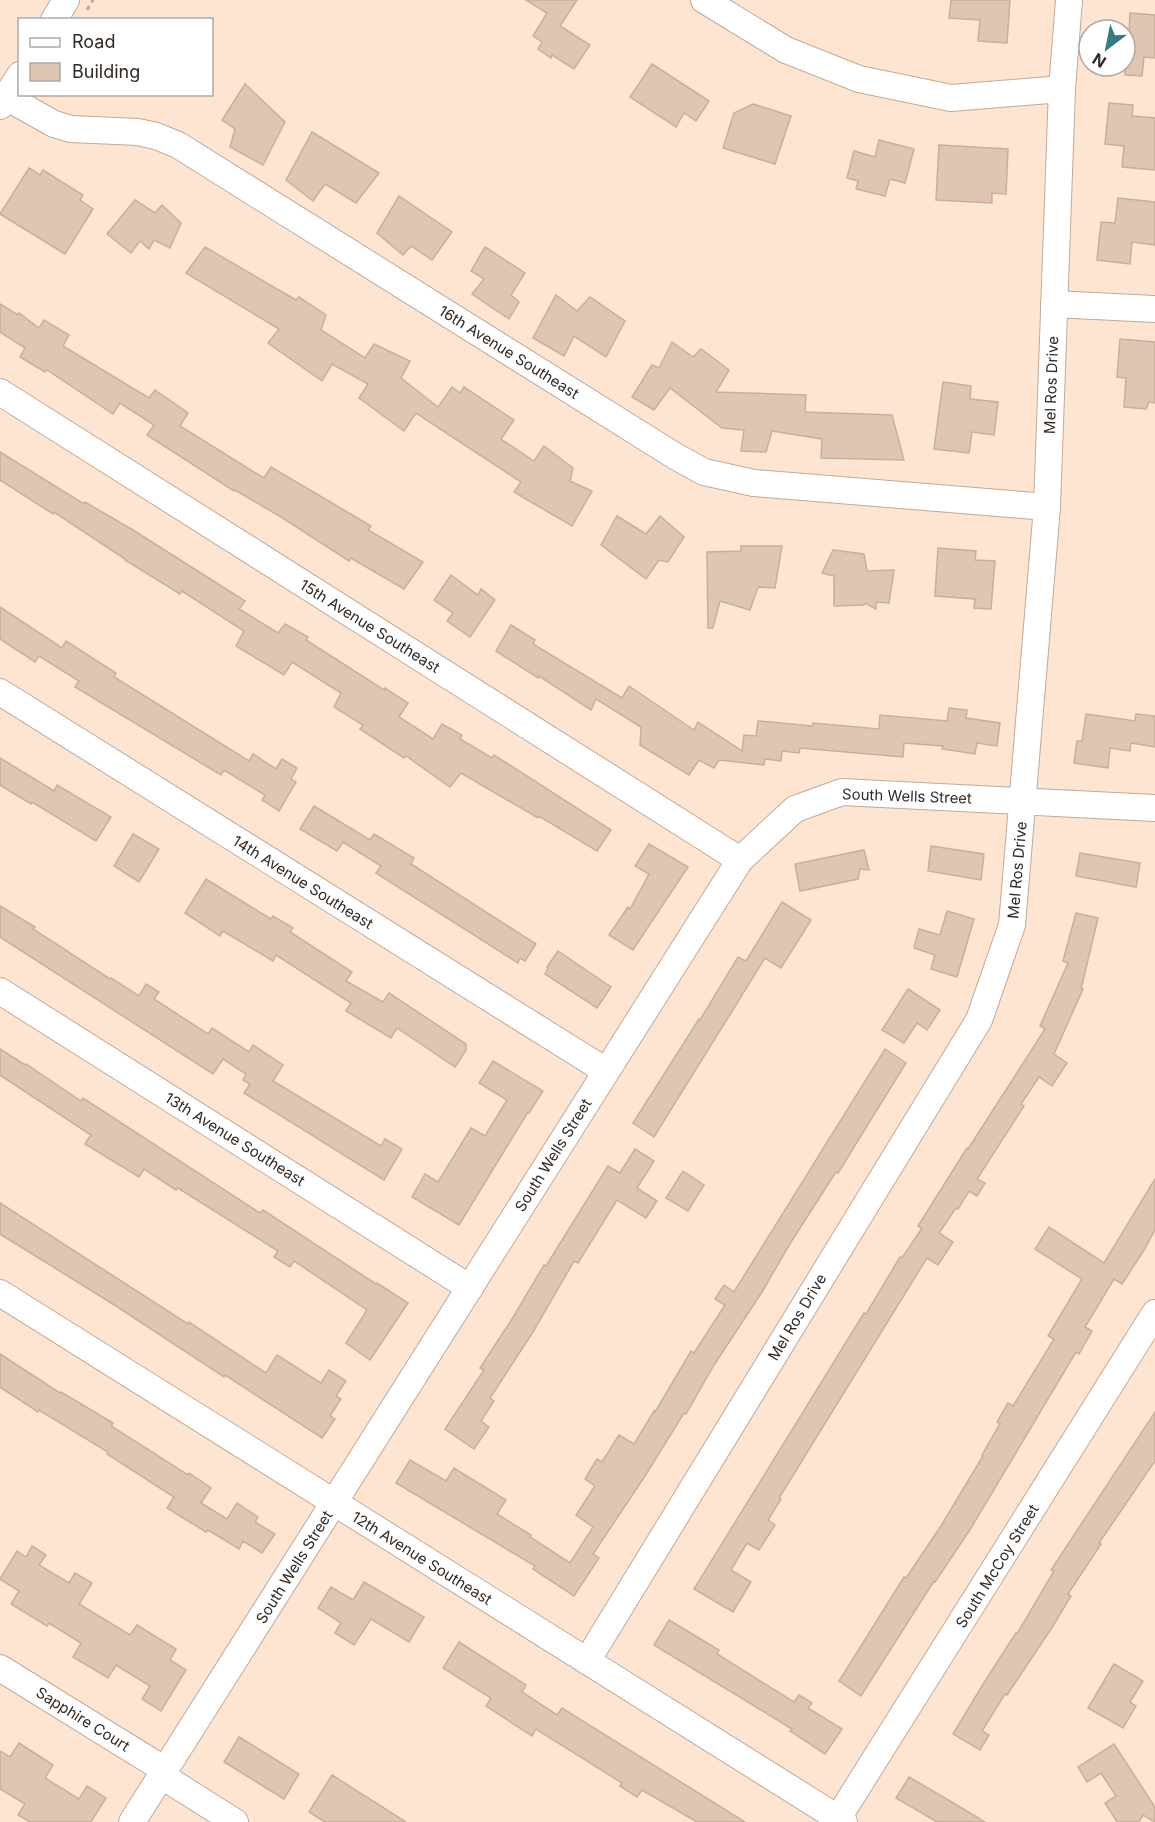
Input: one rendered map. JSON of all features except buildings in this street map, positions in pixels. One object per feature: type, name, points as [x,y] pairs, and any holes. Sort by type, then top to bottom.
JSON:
[{"type":"street","points":[[55,18],[66,0]]},
{"type":"street","points":[[704,0],[786,50],[859,79],[951,98],[1062,89]]},
{"type":"street","name":"Mel Ros Drive","points":[[587,1661],[979,1020],[1012,925],[1047,507],[1062,89],[1069,0]]},
{"type":"street","points":[[3,102],[18,78]]},
{"type":"street","name":"16th Avenue Southeast","points":[[3,102],[71,129],[138,132],[178,145],[704,472],[754,483],[1047,507]]},
{"type":"street","points":[[1054,304],[1155,309]]},
{"type":"street","name":"15th Avenue Southeast","points":[[0,392],[740,860]]},
{"type":"street","name":"14th Avenue Southeast","points":[[0,692],[606,1071]]},
{"type":"street","name":"South Wells Street","points":[[132,1822],[740,860],[795,809],[842,792],[1155,808]]},
{"type":"street","name":"13th Avenue Southeast","points":[[0,991],[470,1287]]},
{"type":"street","name":"12th Avenue Southeast","points":[[0,1293],[841,1820]]},
{"type":"street","name":"South McCoy Street","points":[[841,1820],[1155,1313]]},
{"type":"street","name":"Sapphire Court","points":[[0,1668],[235,1822]]}]
